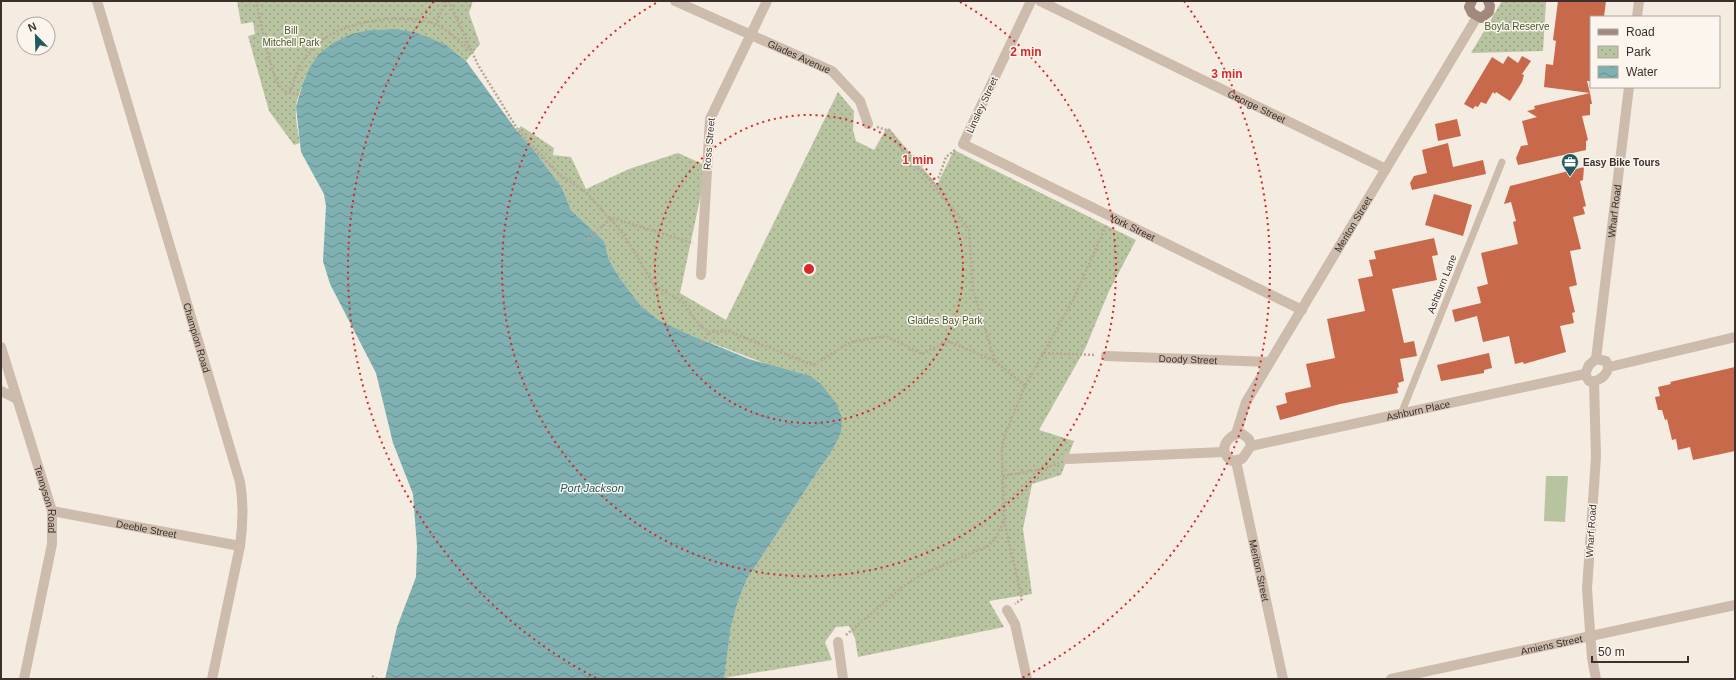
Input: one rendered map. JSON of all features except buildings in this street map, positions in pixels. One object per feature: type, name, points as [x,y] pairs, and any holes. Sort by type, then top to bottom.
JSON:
[{"type":"street","name":"Champion Road","points":[[97,1],[240,482],[244,514],[240,546],[212,679]]},
{"type":"street","name":"Glades Avenue","points":[[675,1],[832,71],[860,101],[868,124]]},
{"type":"street","name":"Ross Street","points":[[701,275],[710,119],[767,1]]},
{"type":"street","name":"Linsley Street","points":[[963,144],[1031,1]]},
{"type":"street","name":"George Street","points":[[1040,1],[1386,169]]},
{"type":"street","points":[[1469,2],[1470,10],[1478,17],[1484,17],[1489,12],[1490,6],[1488,1]]},
{"type":"street","points":[[1637,16],[1639,1]]},
{"type":"street","name":"Meriton Street","points":[[1236,434],[1246,402],[1478,17]]},
{"type":"street","name":"Wharf Road","points":[[1596,359],[1629,88]]},
{"type":"street","name":"York Street","points":[[963,144],[1302,310]]},
{"type":"street","points":[[1609,367],[1606,361],[1596,359],[1588,366],[1585,374],[1589,381],[1594,382],[1600,379],[1609,367],[1735,337]]},
{"type":"street","name":"Tennyson Road","points":[[1,347],[44,481],[52,511],[52,544],[24,679]]},
{"type":"street","name":"Doody Street","points":[[1106,356],[1270,362]]},
{"type":"street","name":"Ashburn Place","points":[[1251,446],[1585,374]]},
{"type":"street","name":"Wharf Road","points":[[1594,382],[1596,457],[1587,589],[1590,636],[1596,679]]},
{"type":"street","points":[[1,391],[17,399]]},
{"type":"street","points":[[1236,434],[1245,435],[1249,439],[1251,446],[1246,454],[1236,461],[1232,461],[1226,458],[1223,452],[1224,445],[1236,434]]},
{"type":"street","points":[[1068,459],[1223,452]]},
{"type":"street","name":"Meriton Street","points":[[1236,461],[1282,679]]},
{"type":"street","name":"Deeble Street","points":[[52,511],[240,546]]},
{"type":"street","name":"Amiens Street","points":[[1391,679],[1735,605]]},
{"type":"street","points":[[1007,610],[1015,624],[1027,679]]},
{"type":"street","points":[[838,642],[843,679]]},
{"type":"lane","name":"Ashburn Lane","points":[[1401,414],[1502,162]]},
{"type":"path","points":[[256,1],[274,75],[281,88],[290,93],[305,95]]},
{"type":"path","points":[[435,24],[446,1]]},
{"type":"path","points":[[449,1],[473,51],[478,65],[518,130],[560,175],[587,193],[610,221],[624,235],[655,286],[683,302],[700,326],[709,332],[728,331],[813,366],[851,342],[886,336],[922,354],[948,341],[995,361],[1025,386]]},
{"type":"path","points":[[290,93],[295,75],[304,58],[316,45],[328,35],[354,25],[388,20],[410,19],[435,24],[473,51]]},
{"type":"path","points":[[868,124],[890,131],[909,160],[930,180],[969,230],[973,290],[995,361]]},
{"type":"path","points":[[930,180],[939,177],[946,157],[963,144]]},
{"type":"path","points":[[1007,610],[1022,599],[1004,521],[1002,451],[1004,437],[1025,386],[1073,300],[1111,216]]},
{"type":"path","points":[[585,241],[612,218],[703,246]]},
{"type":"path","points":[[700,344],[709,332]]},
{"type":"path","points":[[1044,353],[1106,356]]},
{"type":"path","points":[[1003,476],[1043,469],[1068,459]]},
{"type":"path","points":[[838,642],[902,587],[922,574],[988,546],[995,539],[1004,521]]},
{"type":"path","points":[[372,676],[377,679]]},
{"type":"green space","name":"Bill Mitchell Park","points":[[237,1],[473,1],[469,13],[480,44],[466,61],[445,46],[422,36],[398,30],[373,30],[350,35],[329,47],[312,65],[296,102],[296,121],[300,143],[294,145],[269,111],[248,36],[255,34],[253,22],[241,24]]},
{"type":"green space","name":"Boyla Reserve","points":[[1502,1],[1546,1],[1543,51],[1471,53]]},
{"type":"green space","name":"Glades Bay Park","points":[[838,92],[854,111],[853,130],[856,141],[874,150],[885,131],[889,128],[937,185],[954,150],[1136,240],[1109,291],[1085,349],[1039,430],[1074,441],[1061,475],[1032,484],[1023,529],[1032,594],[989,601],[1004,627],[858,657],[855,638],[849,626],[836,627],[825,642],[832,660],[724,678],[731,625],[738,601],[747,579],[823,464],[764,363],[680,331],[659,320],[641,306],[619,277],[609,260],[604,241],[571,210],[562,188],[533,149],[517,131],[521,126],[554,148],[553,155],[571,157],[586,189],[629,169],[678,153],[707,166],[680,293],[726,320]]},
{"type":"green space","points":[[1546,476],[1568,476],[1565,522],[1544,521]]},
{"type":"water","name":"Port Jackson","points":[[395,29],[414,32],[446,45],[466,61],[517,131],[533,149],[562,188],[571,210],[604,241],[609,260],[619,277],[641,306],[659,320],[681,331],[749,359],[810,376],[821,384],[836,403],[842,418],[841,432],[834,447],[747,579],[738,601],[731,626],[724,679],[385,679],[397,627],[416,577],[417,546],[413,494],[393,443],[376,373],[330,284],[323,261],[326,206],[324,194],[301,152],[296,107],[303,83],[310,67],[319,54],[333,43],[351,34],[370,30]]},
{"type":"place","name":"Easy Bike Tours","points":[[1570,177]]}]
